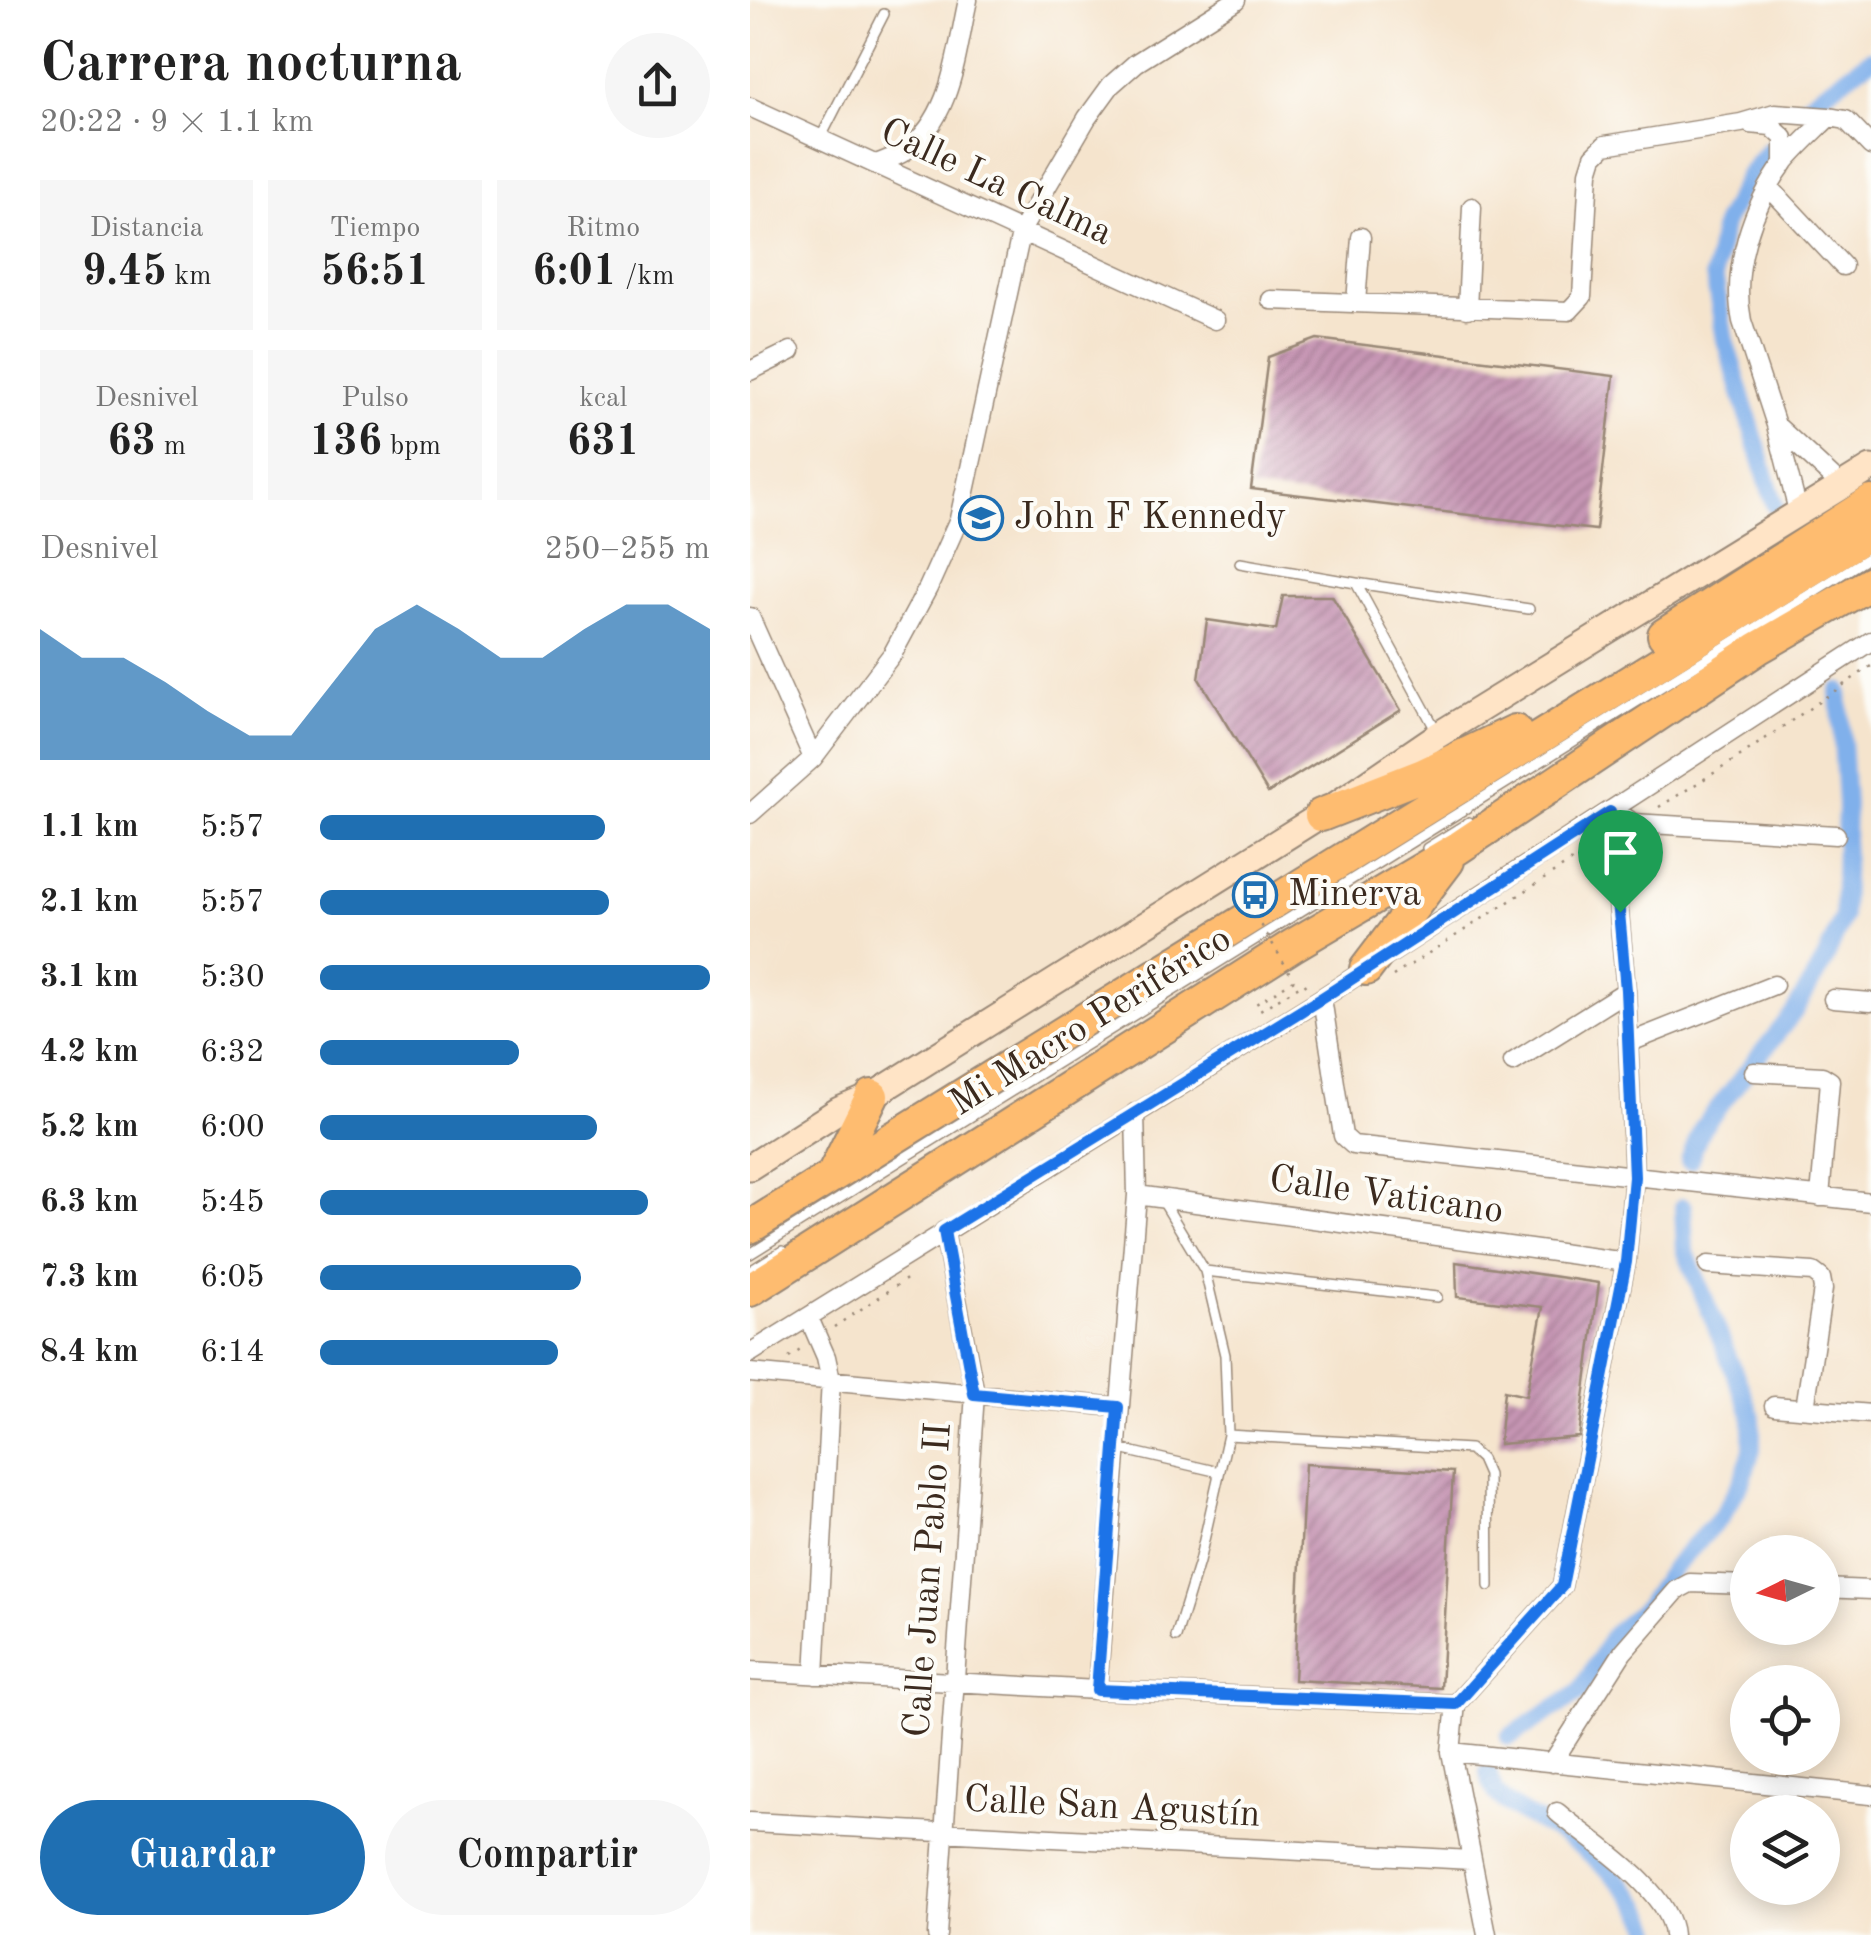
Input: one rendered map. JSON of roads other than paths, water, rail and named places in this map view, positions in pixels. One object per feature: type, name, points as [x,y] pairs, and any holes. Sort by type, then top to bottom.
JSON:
[{"type":"highway","points":[[1294,890],[1322,859],[1871,502]]},
{"type":"highway","points":[[750,1227],[1871,532]]},
{"type":"highway","points":[[750,1290],[1292,946],[1458,848],[1758,648],[1867,584]]},
{"type":"highway","points":[[1321,815],[1423,775],[1515,731]]},
{"type":"highway","points":[[1366,969],[1458,848]]},
{"type":"highway","points":[[833,1175],[872,1096]]},
{"type":"street","points":[[876,164],[904,152],[932,126],[946,98],[968,0]]},
{"type":"street","points":[[750,814],[813,758],[893,652],[928,588],[959,520],[1022,230],[1087,118],[1110,85],[1136,62],[1236,0]]},
{"type":"street","name":"Calle La Calma","points":[[750,107],[1214,320]]},
{"type":"street","points":[[1741,124],[1775,113],[1829,117],[1846,120],[1871,146]]},
{"type":"street","points":[[1798,510],[1738,304],[1744,254],[1757,211],[1784,164],[1829,117]]},
{"type":"street","points":[[1271,300],[1570,311],[1582,297],[1589,172],[1599,150],[1619,140],[1762,124],[1784,138],[1784,164]]},
{"type":"street","points":[[1770,188],[1843,266]]},
{"type":"street","points":[[1467,309],[1472,208]]},
{"type":"street","points":[[1356,303],[1361,237]]},
{"type":"street","points":[[750,371],[791,351]]},
{"type":"street","points":[[1776,425],[1842,486]]},
{"type":"street","points":[[750,1167],[840,1110],[872,1096],[1321,815],[1438,735],[1871,468]]},
{"type":"street","points":[[750,617],[813,758]]},
{"type":"street","points":[[750,1353],[1322,998],[1871,641]]},
{"type":"street","points":[[1612,811],[1633,823],[1836,835]]},
{"type":"street","points":[[1487,1935],[1451,1752],[1456,1704],[1562,1586],[1626,1262],[1634,1177],[1626,990],[1612,811]]},
{"type":"street","points":[[1628,1043],[1774,985]]},
{"type":"street","points":[[1514,1062],[1626,990]]},
{"type":"street","points":[[1322,998],[1347,1143],[1871,1202]]},
{"type":"street","points":[[1832,999],[1871,1002]]},
{"type":"street","points":[[1754,1072],[1828,1079],[1820,1197]]},
{"type":"street","points":[[1097,1690],[1136,1195],[1135,1113]]},
{"type":"street","name":"Calle Vaticano","points":[[1136,1195],[1626,1262]]},
{"type":"street","name":"Calle Juan Pablo II","points":[[937,1935],[974,1394],[944,1231]]},
{"type":"street","points":[[1708,1265],[1813,1272],[1821,1278],[1824,1289],[1805,1408]]},
{"type":"street","points":[[809,1318],[831,1380],[815,1676]]},
{"type":"street","points":[[750,1373],[1118,1407]]},
{"type":"street","points":[[1774,1406],[1871,1414]]},
{"type":"street","points":[[1552,1762],[1630,1643],[1677,1590],[1690,1583],[1730,1584]]},
{"type":"street","points":[[1840,1589],[1871,1590]]},
{"type":"street","points":[[750,1673],[1456,1704]]},
{"type":"street","points":[[1451,1752],[1871,1796]]},
{"type":"street","points":[[1557,1812],[1654,1893],[1671,1919],[1673,1935]]},
{"type":"street","name":"Calle San Agustín","points":[[750,1822],[1471,1860]]},
{"type":"lane","points":[[820,139],[884,14]]},
{"type":"lane","name":"Mi Macro Periférico","points":[[750,1254],[1871,556]]},
{"type":"lane","points":[[1240,563],[1529,609]]},
{"type":"lane","points":[[1356,582],[1438,735]]},
{"type":"lane","points":[[1586,748],[1867,584]]},
{"type":"lane","points":[[1419,852],[1486,811]]},
{"type":"lane","name":"Mi Macro Periférico","points":[[1269,946],[1302,926]]},
{"type":"lane","points":[[1161,1198],[1205,1271],[1225,1354],[1228,1435],[1199,1562],[1176,1637]]},
{"type":"lane","points":[[750,1270],[800,1239]]},
{"type":"lane","points":[[1205,1271],[1437,1298]]},
{"type":"lane","points":[[1228,1435],[1470,1449],[1481,1459],[1488,1476],[1488,1586]]},
{"type":"lane","points":[[1116,1448],[1220,1472]]},
{"type":"waterway","points":[[1805,106],[1871,59]]},
{"type":"waterway","points":[[1768,151],[1747,177],[1723,225],[1714,275],[1725,340],[1775,506]]},
{"type":"waterway","points":[[1689,1161],[1702,1128],[1794,1012],[1825,960],[1843,917],[1846,804],[1839,691]]},
{"type":"waterway","points":[[1509,1737],[1580,1692],[1613,1635],[1647,1606],[1671,1570],[1721,1517],[1742,1481],[1752,1450],[1752,1416],[1685,1250],[1683,1207]]},
{"type":"waterway","points":[[1488,1772],[1494,1789],[1506,1802],[1569,1838],[1612,1873],[1644,1912],[1651,1935]]},
{"type":"place","name":"John F Kennedy","points":[[981,518]]},
{"type":"place","name":"Minerva","points":[[1255,895]]}]
